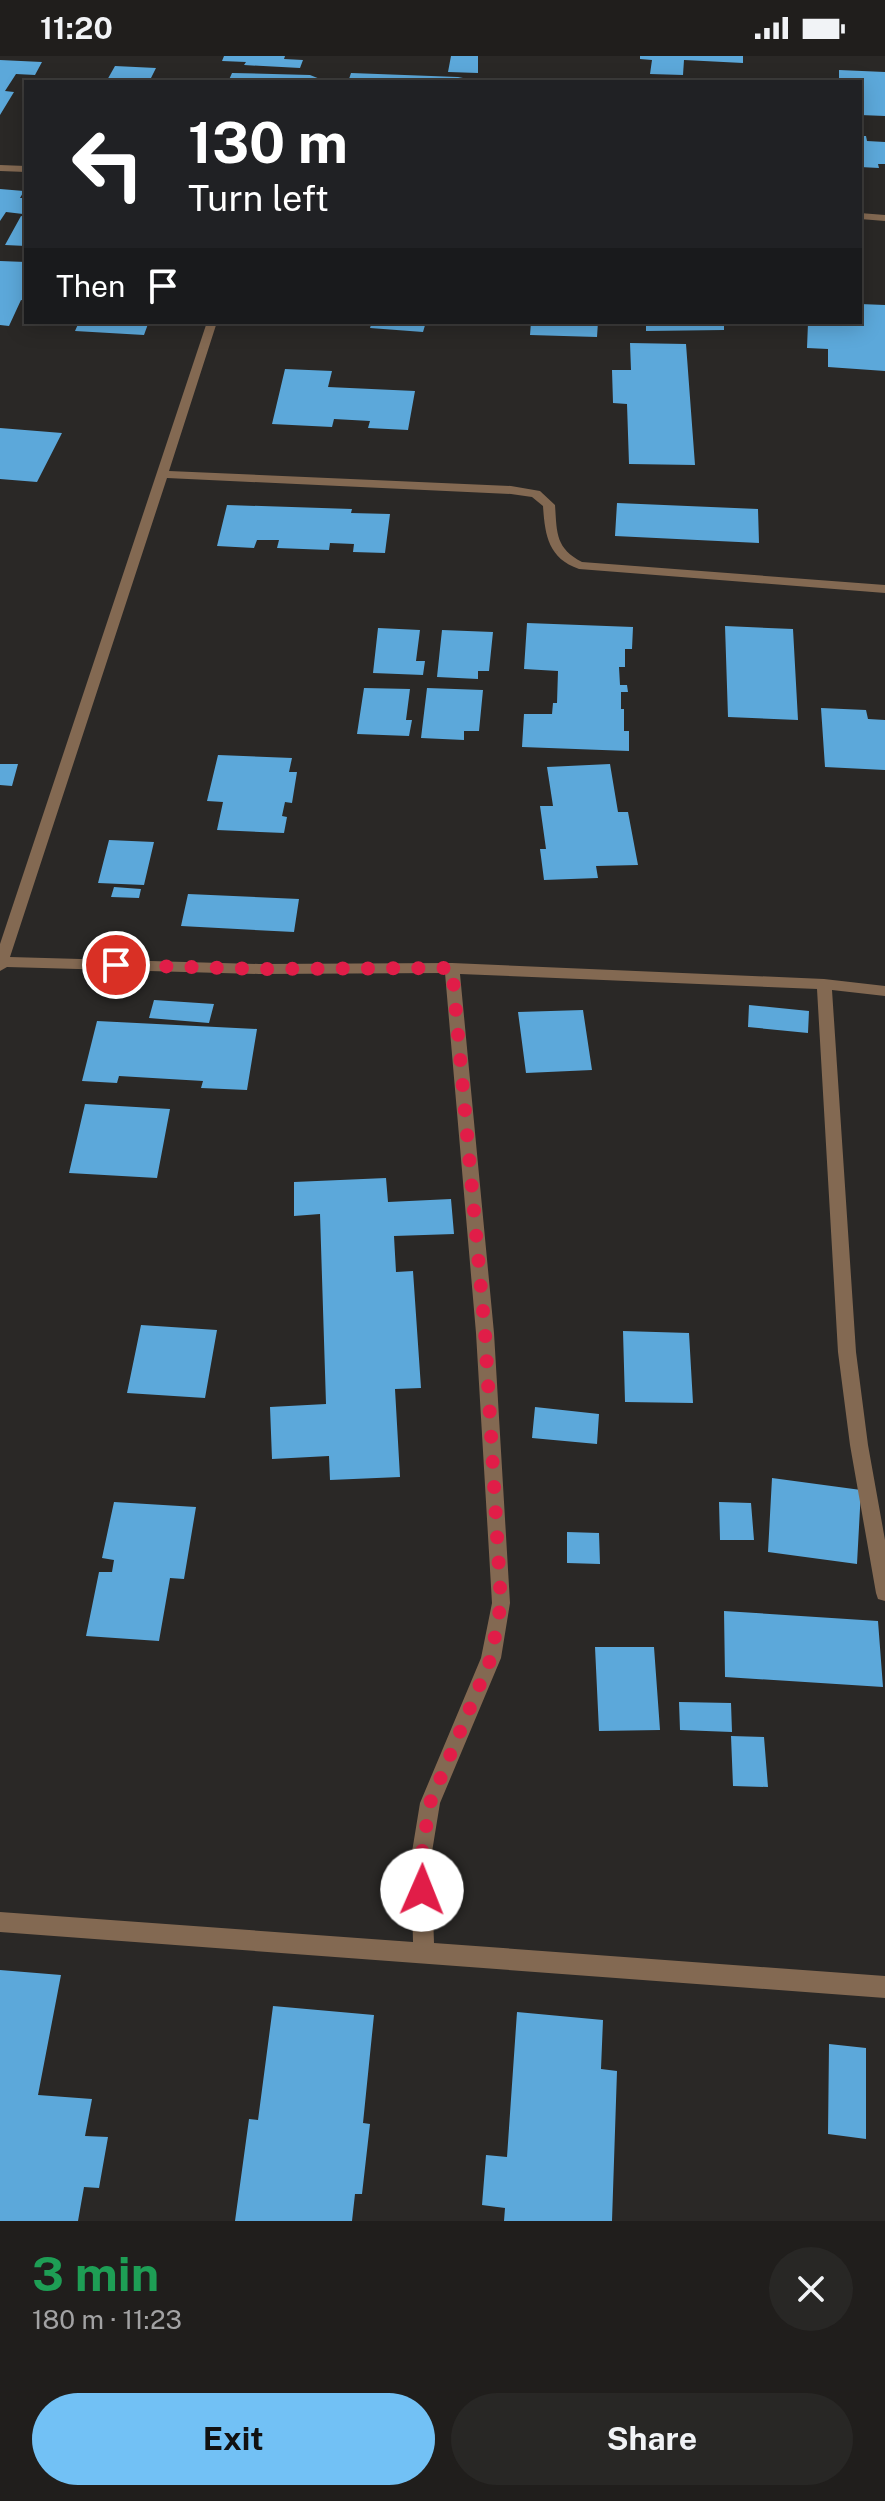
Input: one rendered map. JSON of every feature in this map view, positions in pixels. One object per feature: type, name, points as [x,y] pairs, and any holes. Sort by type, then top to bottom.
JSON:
[{"type":"street","points":[[0,168],[24,169]]},
{"type":"street","points":[[862,216],[885,218]]},
{"type":"street","points":[[211,324],[1,964],[259,969],[452,968],[824,984],[885,991]]},
{"type":"street","points":[[162,474],[511,490],[536,494],[549,505],[553,545],[562,558],[579,565],[885,589]]},
{"type":"street","points":[[424,1953],[421,1858],[430,1803],[491,1658],[501,1603],[485,1333],[452,968]]},
{"type":"street","points":[[824,984],[847,1352],[859,1445],[885,1593]]},
{"type":"street","points":[[0,1922],[885,1987]]},
{"type":"building","points":[[224,56],[285,56],[284,59],[303,60],[300,68],[244,65],[246,62],[222,61]]},
{"type":"building","points":[[451,56],[478,56],[478,73],[448,72]]},
{"type":"building","points":[[640,56],[743,56],[743,63],[684,60],[683,75],[650,74],[652,60],[640,59]]},
{"type":"building","points":[[0,60],[42,62],[35,75],[16,74],[5,91],[14,92],[0,115]]},
{"type":"building","points":[[115,66],[156,68],[150,80],[107,80]]},
{"type":"building","points":[[839,70],[885,72],[885,116],[862,115],[862,80],[839,80]]},
{"type":"building","points":[[232,73],[310,75],[320,79],[320,80],[229,80]]},
{"type":"building","points":[[351,73],[468,79],[468,80],[349,80]]},
{"type":"building","points":[[862,136],[866,136],[867,141],[885,142],[885,164],[878,164],[879,168],[862,167]]},
{"type":"building","points":[[0,189],[24,191],[20,198],[24,198],[23,214],[6,212],[0,221]]},
{"type":"building","points":[[21,216],[24,217],[24,246],[5,245]]},
{"type":"building","points":[[0,261],[24,262],[24,301],[21,300],[9,326],[0,325]]},
{"type":"building","points":[[862,304],[885,305],[885,371],[828,367],[828,349],[807,348],[808,324],[862,324]]},
{"type":"building","points":[[78,324],[148,324],[144,335],[75,331]]},
{"type":"building","points":[[371,324],[425,324],[423,332],[370,328]]},
{"type":"building","points":[[531,324],[598,324],[597,337],[530,335]]},
{"type":"building","points":[[646,324],[724,324],[724,330],[646,331]]},
{"type":"building","points":[[630,343],[686,344],[695,465],[629,464],[627,404],[613,403],[612,370],[631,370]]},
{"type":"building","points":[[285,369],[332,371],[328,387],[415,391],[408,430],[368,428],[370,421],[334,419],[332,427],[272,424]]},
{"type":"building","points":[[0,428],[62,433],[37,482],[0,479]]},
{"type":"building","points":[[617,503],[758,509],[759,543],[615,536]]},
{"type":"building","points":[[227,505],[352,509],[351,513],[390,514],[385,553],[353,552],[354,544],[330,543],[329,550],[277,548],[279,540],[257,540],[254,548],[217,546]]},
{"type":"building","points":[[527,623],[633,627],[632,649],[625,649],[625,667],[619,667],[620,685],[627,685],[628,692],[621,692],[621,709],[624,709],[624,731],[629,731],[629,751],[522,747],[524,714],[552,714],[553,703],[557,703],[558,671],[524,669]]},
{"type":"building","points":[[725,626],[793,629],[798,720],[728,717]]},
{"type":"building","points":[[378,628],[420,630],[416,661],[425,661],[423,675],[373,673]]},
{"type":"building","points":[[442,630],[493,632],[489,671],[478,671],[478,679],[437,677]]},
{"type":"building","points":[[364,688],[410,689],[406,720],[412,720],[409,736],[357,734]]},
{"type":"building","points":[[427,688],[483,690],[479,731],[464,731],[464,740],[421,738]]},
{"type":"building","points":[[821,708],[866,710],[868,719],[885,720],[885,770],[825,767]]},
{"type":"building","points":[[218,755],[292,758],[289,772],[297,772],[292,803],[285,802],[282,816],[287,817],[284,833],[217,830],[223,802],[207,801]]},
{"type":"building","points":[[0,764],[18,764],[12,786],[0,785]]},
{"type":"building","points":[[610,764],[618,812],[628,812],[638,865],[596,866],[598,878],[544,880],[540,849],[546,849],[540,806],[553,806],[547,767]]},
{"type":"building","points":[[109,840],[154,842],[144,885],[98,883]]},
{"type":"building","points":[[114,887],[141,889],[139,898],[111,897]]},
{"type":"building","points":[[188,894],[299,899],[294,932],[181,926]]},
{"type":"building","points":[[154,1000],[214,1004],[209,1023],[149,1018]]},
{"type":"building","points":[[749,1005],[809,1011],[808,1033],[748,1027]]},
{"type":"building","points":[[583,1010],[592,1070],[526,1073],[518,1012]]},
{"type":"building","points":[[97,1021],[257,1029],[247,1090],[201,1088],[203,1081],[119,1076],[117,1083],[82,1081]]},
{"type":"building","points":[[85,1104],[170,1109],[157,1178],[69,1173]]},
{"type":"building","points":[[386,1178],[388,1202],[451,1199],[454,1234],[394,1236],[396,1272],[413,1271],[421,1388],[395,1389],[400,1477],[330,1480],[329,1456],[272,1459],[270,1407],[326,1404],[320,1214],[294,1216],[294,1182]]},
{"type":"building","points":[[141,1325],[217,1330],[205,1398],[127,1393]]},
{"type":"building","points":[[623,1331],[689,1333],[693,1403],[625,1402]]},
{"type":"building","points":[[535,1407],[599,1414],[597,1444],[532,1438]]},
{"type":"building","points":[[772,1478],[861,1490],[857,1564],[768,1552]]},
{"type":"building","points":[[114,1502],[196,1507],[184,1579],[170,1578],[159,1641],[86,1636],[99,1572],[112,1572],[114,1560],[102,1558]]},
{"type":"building","points":[[719,1502],[751,1503],[754,1540],[720,1540]]},
{"type":"building","points":[[567,1532],[599,1533],[600,1564],[567,1563]]},
{"type":"building","points":[[724,1611],[878,1621],[883,1687],[725,1677]]},
{"type":"building","points":[[595,1647],[654,1647],[660,1730],[599,1731]]},
{"type":"building","points":[[679,1702],[731,1703],[732,1732],[680,1730]]},
{"type":"building","points":[[731,1736],[764,1737],[768,1787],[733,1786]]},
{"type":"building","points":[[0,1970],[61,1975],[38,2095],[92,2099],[85,2136],[108,2137],[99,2188],[84,2187],[78,2221],[0,2221]]},
{"type":"building","points":[[273,2006],[374,2015],[363,2123],[370,2124],[362,2194],[355,2194],[352,2221],[235,2221],[249,2119],[258,2120]]},
{"type":"building","points":[[517,2012],[603,2020],[601,2069],[617,2071],[612,2221],[504,2221],[505,2208],[482,2205],[486,2155],[507,2157]]},
{"type":"building","points":[[829,2044],[866,2048],[866,2139],[828,2134]]},
{"type":"route","points":[[116,965],[259,969],[452,968],[485,1333],[500,1541],[501,1603],[491,1658],[430,1803],[421,1858],[422,1890]]}]
